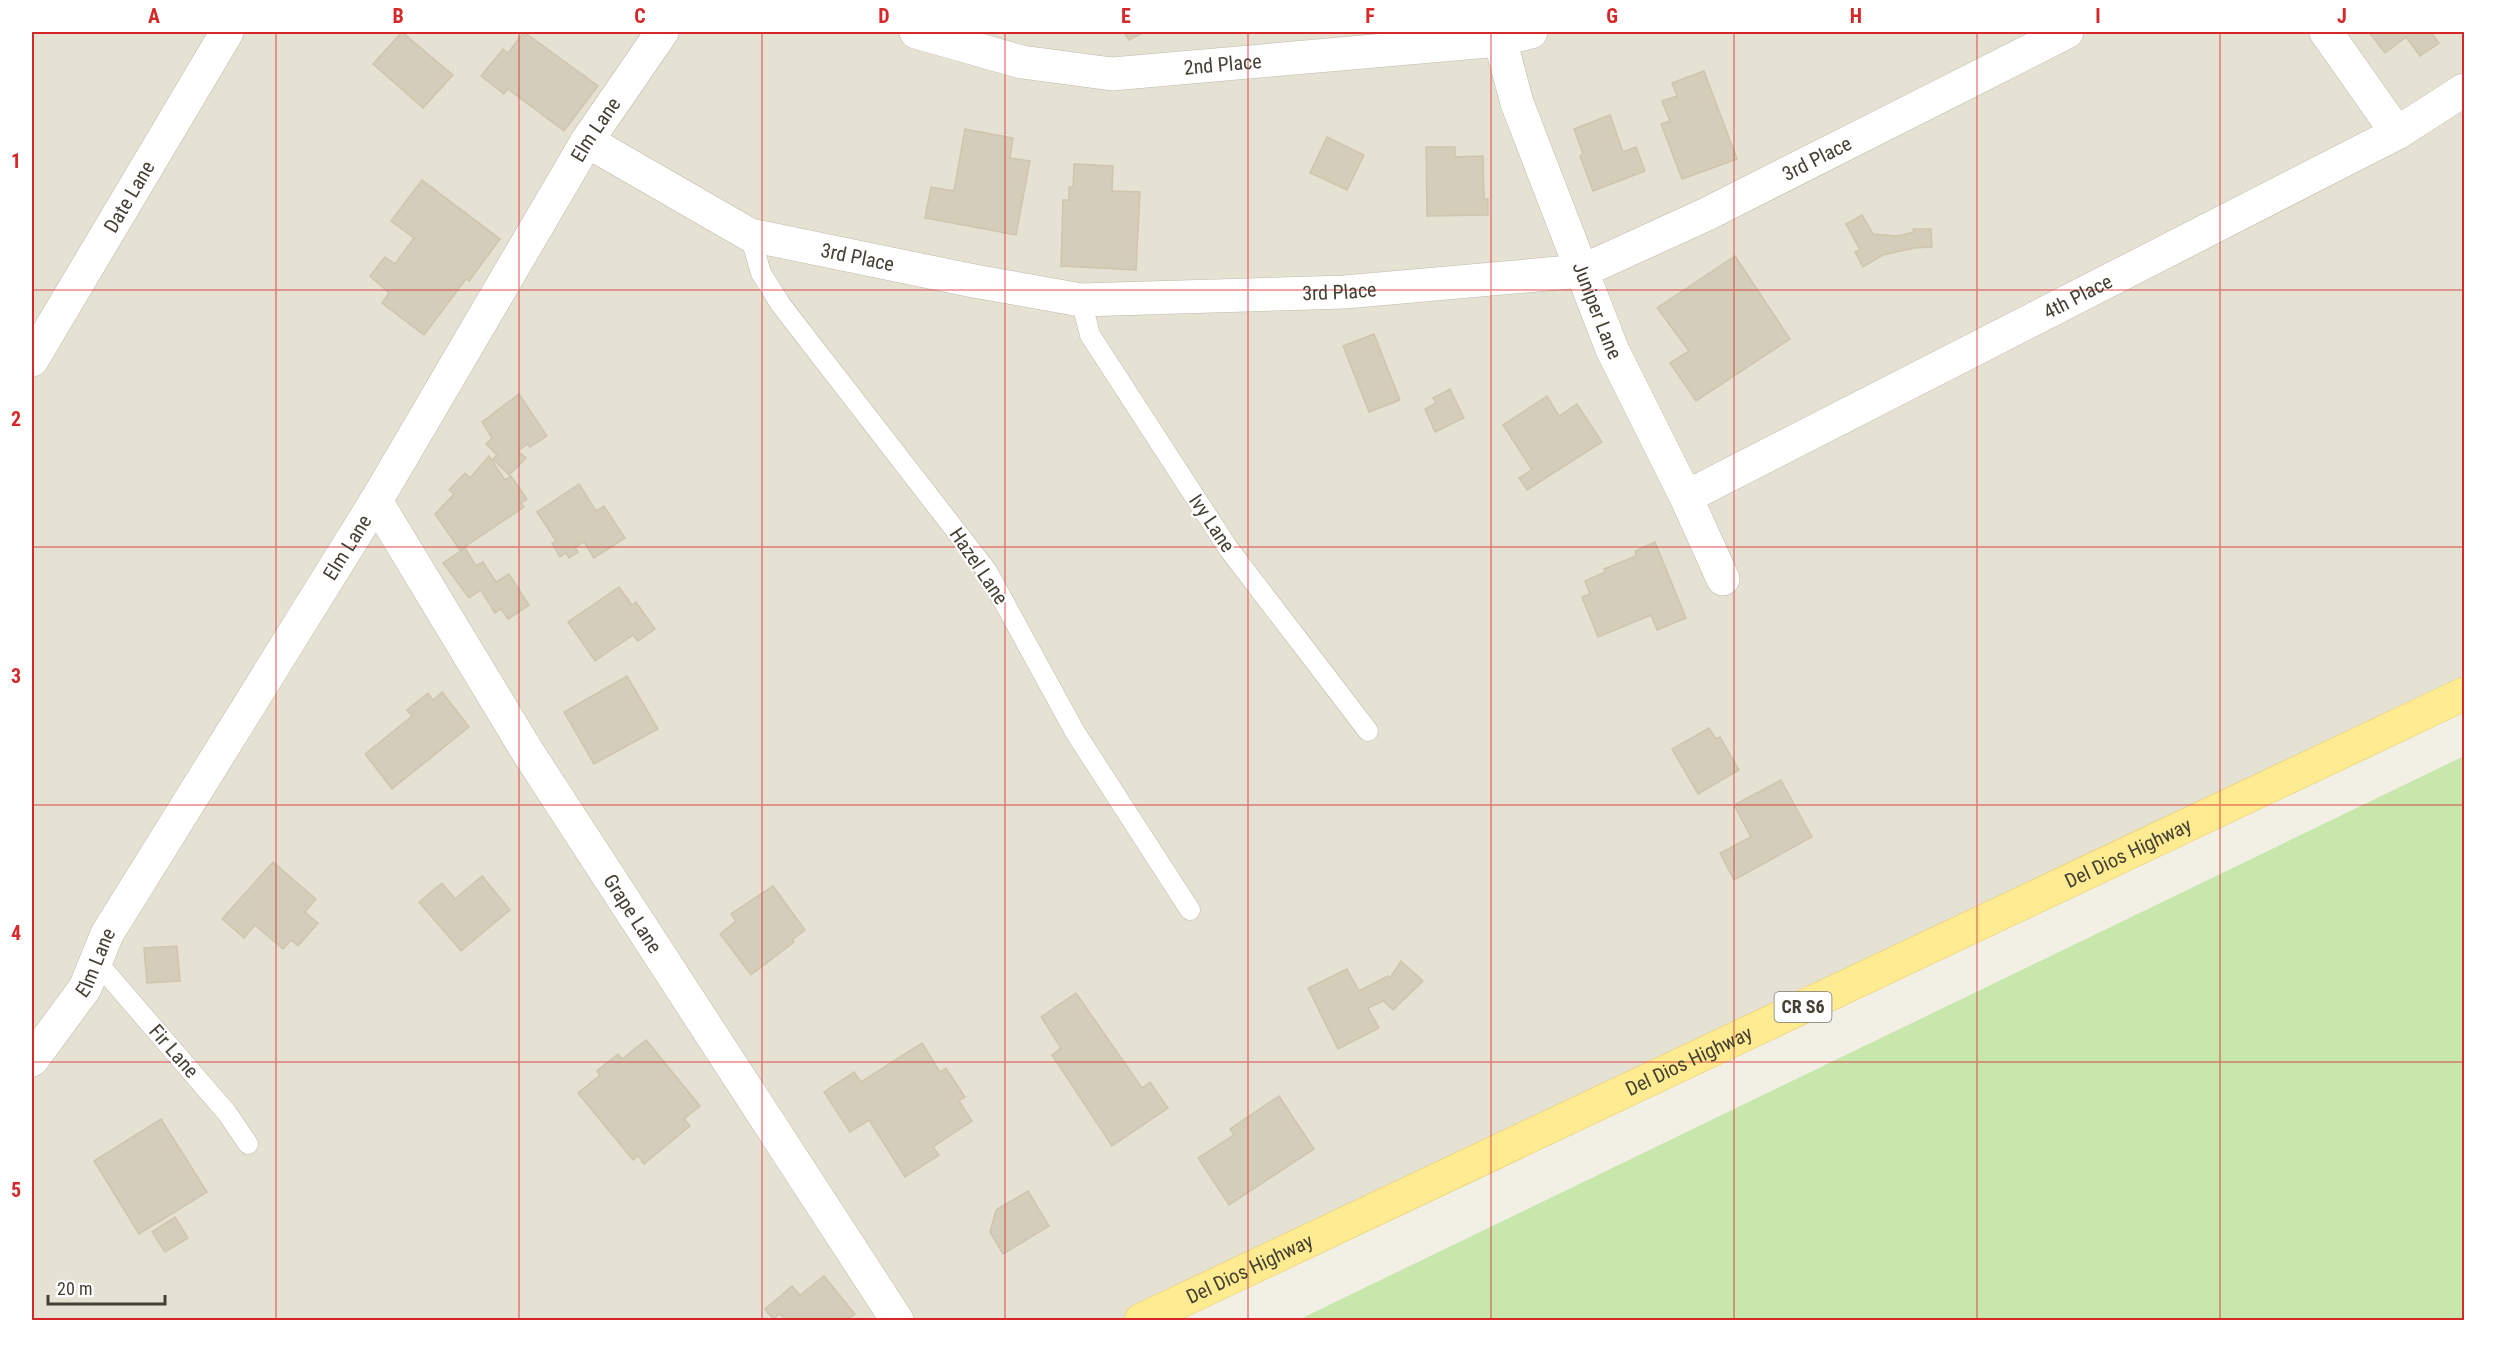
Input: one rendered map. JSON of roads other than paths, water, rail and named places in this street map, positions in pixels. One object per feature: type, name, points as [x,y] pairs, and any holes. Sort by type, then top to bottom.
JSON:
[{"type":"main road","name":"Del Dios Highway","points":[[1140,1320],[2464,694]]},
{"type":"street","name":"Date Lane","points":[[32,360],[227,32]]},
{"type":"street","name":"Elm Lane","points":[[32,1060],[85,988],[107,934],[376,501],[587,141],[662,32]]},
{"type":"street","name":"2nd Place","points":[[916,32],[1022,62],[1112,74],[1531,32]]},
{"type":"street","name":"3rd Place","points":[[587,141],[750,235],[1081,300],[1345,292],[1582,271],[1707,214],[2067,32]]},
{"type":"street","points":[[2326,32],[2397,133]]},
{"type":"street","name":"Juniper Lane","points":[[1499,36],[1517,103],[1612,349],[1686,497],[1723,579]]},
{"type":"street","name":"4th Place","points":[[1686,497],[2397,133],[2464,90]]},
{"type":"street","name":"Grape Lane","points":[[376,501],[529,754],[897,1320]]},
{"type":"lane","name":"Hazel Lane","points":[[750,235],[761,273],[781,305],[987,571],[1075,732],[1190,910]]},
{"type":"lane","name":"Ivy Lane","points":[[1081,300],[1090,335],[1228,548],[1368,730]]},
{"type":"lane","name":"Fir Lane","points":[[96,961],[227,1113],[248,1144]]}]
